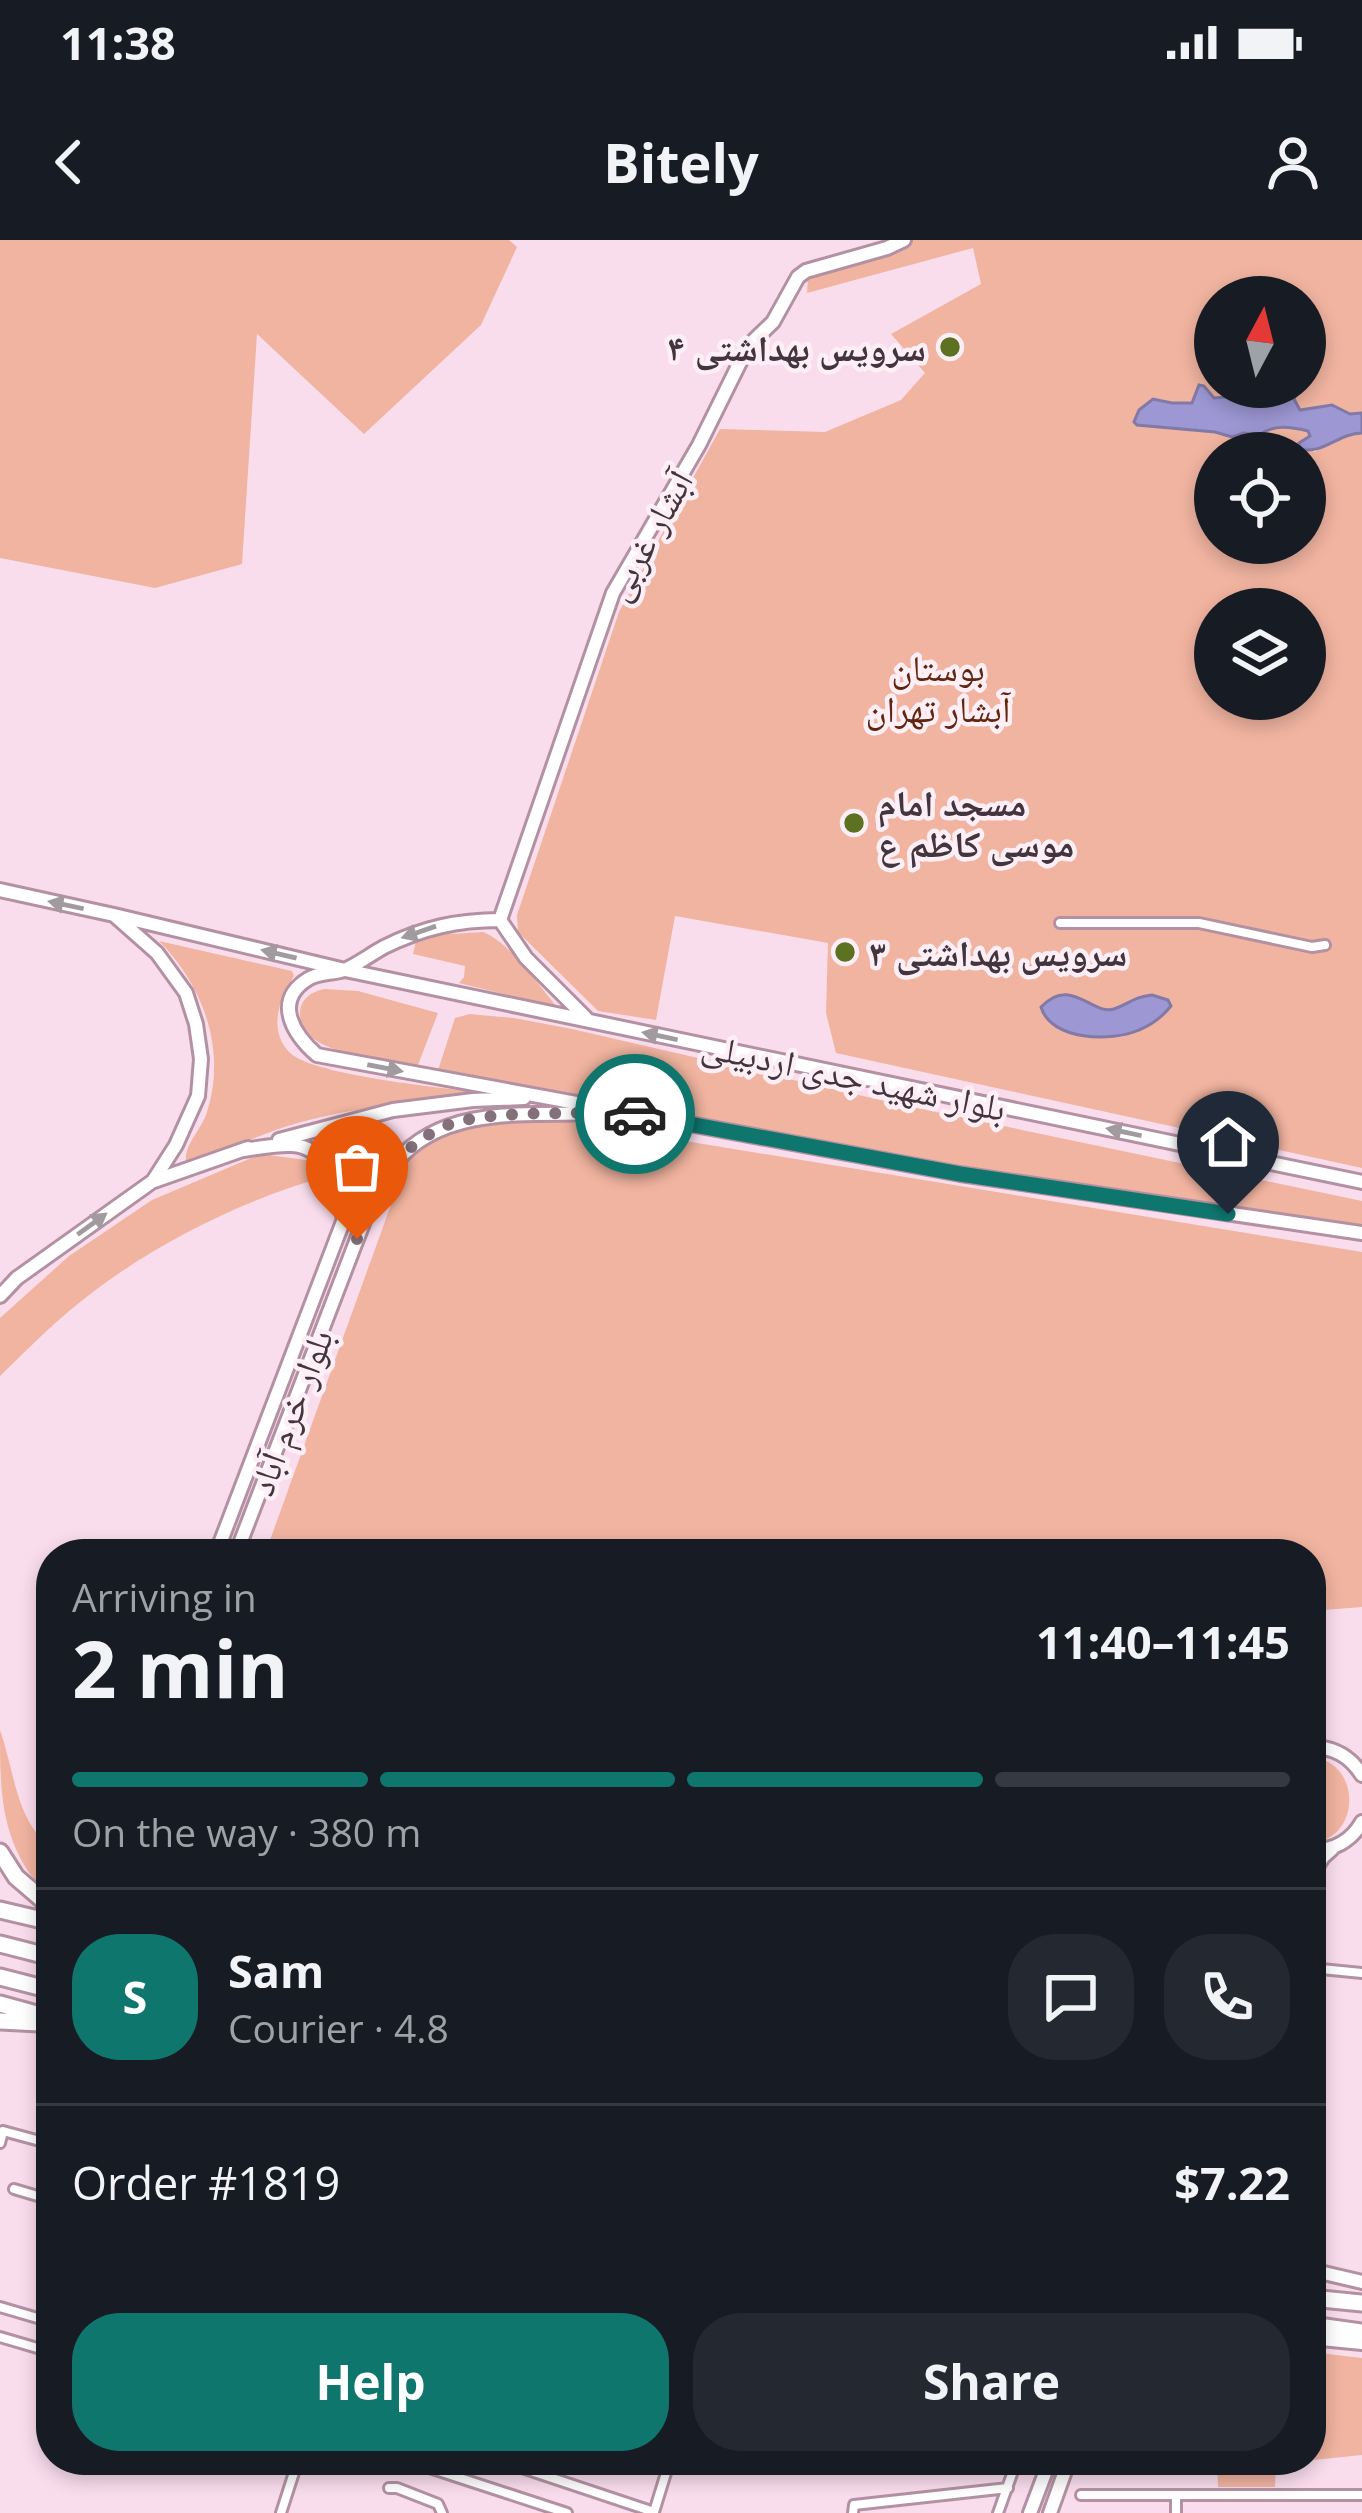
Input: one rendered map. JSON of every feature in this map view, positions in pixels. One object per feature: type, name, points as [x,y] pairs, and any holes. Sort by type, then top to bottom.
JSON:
[{"type":"highway","points":[[0,1852],[36,1896]]},
{"type":"highway","points":[[0,1910],[36,1918]]},
{"type":"highway","points":[[0,1944],[36,1953]]},
{"type":"highway","points":[[0,1977],[36,1986]]},
{"type":"highway","points":[[0,2004],[36,2016]]},
{"type":"highway","points":[[0,2021],[36,2021]]},
{"type":"highway","points":[[1326,2299],[1362,2303]]},
{"type":"highway","points":[[1326,2327],[1362,2332]]},
{"type":"main road","name":"آبشار غربی","points":[[500,920],[613,593],[699,445],[748,346],[772,322],[806,271],[904,240]]},
{"type":"main road","name":"بلوار شهید جدی اردبیلی","points":[[0,890],[345,970],[1362,1182]]},
{"type":"main road","points":[[114,915],[157,953],[186,993],[202,1059],[198,1096],[153,1181]]},
{"type":"main road","points":[[345,970],[417,932],[449,922],[500,920],[526,958],[589,1021]]},
{"type":"main road","name":"بلوار شهید جدی اردبیلی","points":[[345,970],[305,980],[290,1000],[290,1020],[299,1040],[317,1055],[960,1174],[1362,1233]]},
{"type":"main road","points":[[0,1296],[17,1278],[153,1181],[243,1150],[393,1111],[473,1100],[553,1098]]},
{"type":"main road","name":"بلوار خرم آباد","points":[[372,1200],[414,1145],[460,1120],[622,1112]]},
{"type":"main road","points":[[243,1150],[292,1145],[322,1159],[334,1179],[344,1220]]},
{"type":"main road","name":"بلوار خرم آباد","points":[[222,1539],[362,1172],[376,1171],[372,1200],[242,1539]]},
{"type":"main road","points":[[1326,1748],[1340,1752],[1362,1775]]},
{"type":"main road","points":[[1326,1854],[1362,1822]]},
{"type":"main road","points":[[1326,1848],[1335,1847]]},
{"type":"main road","points":[[1326,2274],[1362,2282]]},
{"type":"main road","points":[[1326,2339],[1362,2343]]},
{"type":"main road","points":[[1030,2513],[1044,2475]]},
{"type":"main road","points":[[1050,2513],[1064,2475]]},
{"type":"street","points":[[1060,923],[1198,923],[1312,947],[1325,945]]},
{"type":"street","points":[[1326,1969],[1362,1973]]},
{"type":"street","points":[[0,2143],[3,2131],[36,2140]]},
{"type":"street","points":[[14,2189],[36,2196]]},
{"type":"street","points":[[0,2308],[36,2318]]},
{"type":"street","points":[[0,2337],[36,2348]]},
{"type":"street","points":[[281,2513],[293,2475]]},
{"type":"street","points":[[451,2475],[567,2513]]},
{"type":"street","points":[[543,2475],[654,2512],[665,2475]]},
{"type":"street","points":[[998,2513],[1012,2475]]},
{"type":"street","points":[[389,2488],[438,2504],[442,2513]]},
{"type":"street","points":[[853,2513],[854,2505],[1008,2488]]},
{"type":"street","points":[[1081,2495],[1362,2495]]},
{"type":"street","points":[[1176,2495],[1176,2513]]},
{"type":"green space","points":[[0,240],[509,240],[517,247],[481,325],[364,434],[257,334],[242,564],[155,588],[0,558]]},
{"type":"green space","name":"بوستان آبشار تهران","points":[[914,240],[1362,240],[1362,413],[1350,415],[1326,406],[1326,276],[1194,276],[1192,403],[1160,399],[1134,422],[1215,432],[1194,432],[1194,564],[1326,564],[1326,446],[1351,433],[1362,433],[1362,1168],[836,1053],[826,1013],[828,943],[675,916],[656,1020],[598,1011],[518,932],[517,915],[619,612],[720,429],[825,432],[901,400],[925,373],[891,334],[981,284],[973,248],[807,293],[808,278],[884,255]]},
{"type":"green space","name":"بوستان آبشار تهران","points":[[1277,428],[1308,432],[1265,432]]},
{"type":"green space","points":[[483,932],[513,954],[557,1007],[459,983],[465,966],[413,954],[416,940]]},
{"type":"green space","points":[[159,941],[292,971],[277,1024],[289,1052],[304,1061],[396,1082],[515,1096],[354,1110],[286,1126],[186,1162],[212,1089],[212,1042],[199,998]]},
{"type":"green space","points":[[325,989],[358,991],[438,1013],[418,1065],[347,1053],[314,1039],[304,1028],[302,1004]]},
{"type":"green space","points":[[470,1014],[572,1029],[898,1104],[1362,1201],[1362,1225],[964,1170],[438,1070],[455,1018]]},
{"type":"green space","points":[[527,1115],[1362,1252],[1362,1607],[1326,1610],[1326,1539],[270,1539],[410,1152],[452,1126]]},
{"type":"green space","points":[[261,1154],[306,1160],[320,1178],[220,1216],[125,1269],[68,1312],[0,1376],[0,1318],[69,1256],[152,1200]]},
{"type":"green space","points":[[0,1730],[23,1809],[36,1832],[36,1880],[13,1841],[2,1788]]},
{"type":"green space","points":[[1326,1762],[1340,1771],[1349,1800],[1340,1829],[1328,1838]]},
{"type":"green space","points":[[1326,2354],[1362,2358],[1362,2455],[1326,2459]]},
{"type":"green space","points":[[1218,2475],[1276,2475],[1275,2487],[1218,2487]]},
{"type":"shaded area","points":[[1194,398],[1194,408],[1300,410],[1332,405],[1350,414],[1362,413],[1362,433],[1326,446],[1326,432],[1295,428],[1215,432],[1134,422],[1139,410],[1153,399],[1192,403]]},
{"type":"shaded area","points":[[1071,995],[1106,1010],[1152,995],[1168,1000],[1171,1006],[1143,1028],[1114,1036],[1069,1032],[1057,1027],[1041,1007],[1052,998]]},
{"type":"way so far","points":[[357,1239],[372,1200],[397,1162],[437,1130],[460,1120],[635,1114]]},
{"type":"place","name":"سرویس بهداشتی ۴","points":[[950,347]]},
{"type":"place","name":"مسجد امام موسی کاظم ع","points":[[854,823]]},
{"type":"place","name":"سرویس بهداشتی ۳","points":[[845,952]]},
{"type":"route","points":[[635,1114],[960,1174],[1228,1214]]}]
